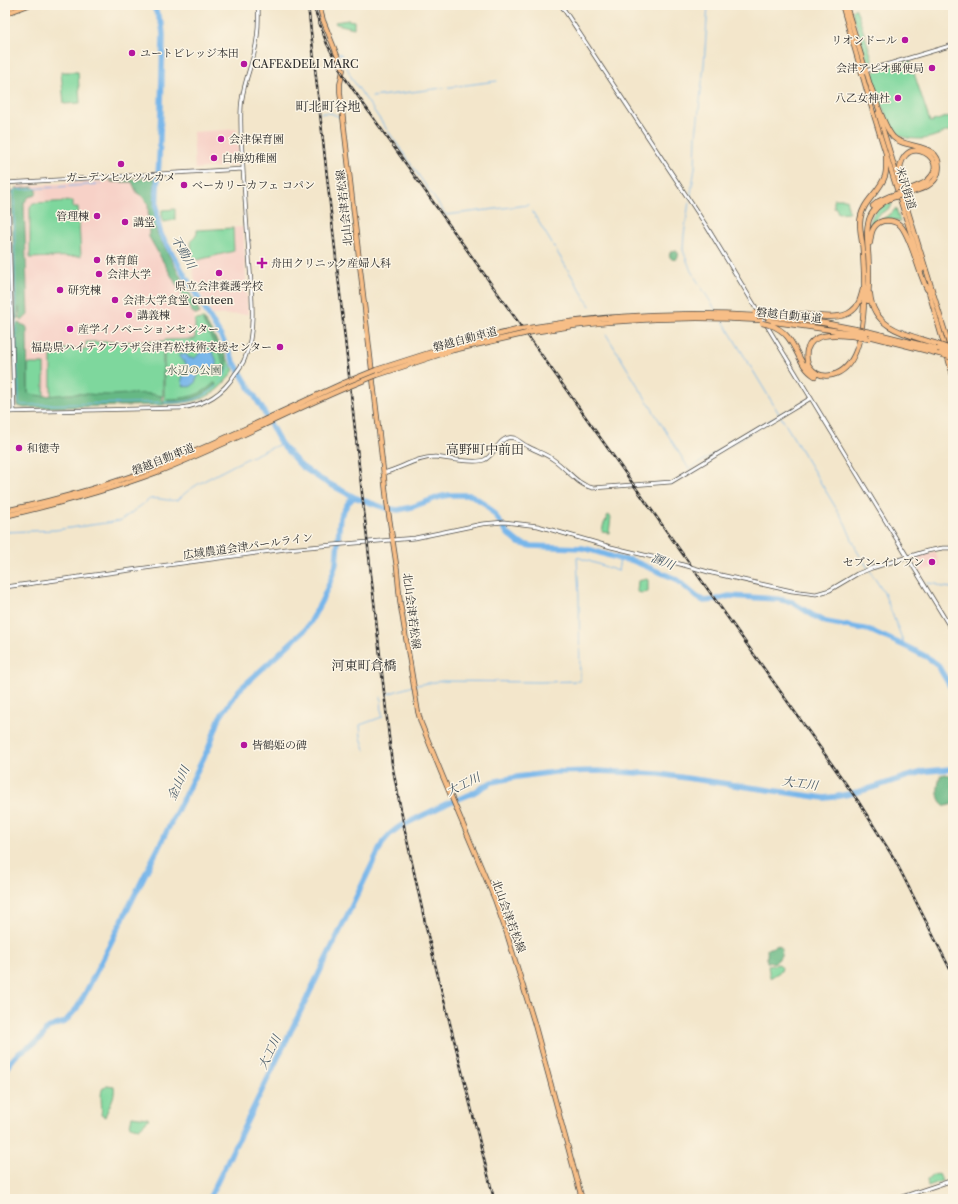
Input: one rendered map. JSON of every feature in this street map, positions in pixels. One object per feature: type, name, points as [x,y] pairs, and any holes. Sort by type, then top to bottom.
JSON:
[{"type":"highway","points":[[737,317],[758,318],[779,328],[787,335],[806,368],[812,374],[826,379],[840,376],[852,364],[859,347],[866,316],[866,252],[867,229],[870,217],[878,206],[890,197],[926,187],[933,181],[938,173],[938,162],[932,153],[921,146],[901,142],[892,136],[883,119],[871,88]]},
{"type":"highway","points":[[900,185],[900,167],[904,157],[910,152],[922,151],[931,157],[934,164],[934,173],[925,182],[911,190]]},
{"type":"highway","points":[[866,252],[860,230],[861,214],[865,205],[882,183],[885,175],[886,155]]},
{"type":"highway","points":[[866,252],[871,232],[876,225],[886,220],[896,222],[901,226],[905,234],[927,289]]},
{"type":"highway","points":[[737,317],[758,318],[764,315],[790,313],[826,316],[843,315],[852,311],[860,302],[867,280]]},
{"type":"highway","points":[[867,280],[864,314],[859,339],[851,360],[845,368],[832,375],[822,375],[811,368],[807,361],[806,356],[808,347],[814,340],[827,335],[854,333],[869,336]]},
{"type":"highway","points":[[867,280],[872,305],[876,314],[882,321],[897,330],[938,349],[953,350]]},
{"type":"highway","name":"磐越自動車道","points":[[706,316],[714,314],[737,317]]},
{"type":"highway","name":"磐越自動車道","points":[[764,315],[824,323],[854,333]]},
{"type":"highway","name":"磐越自動車道","points":[[5,511],[72,495],[136,475],[195,452],[377,373],[453,350],[531,330],[661,318],[706,316],[737,317]]},
{"type":"highway","name":"磐越自動車道","points":[[769,323],[854,333],[953,353]]},
{"type":"highway","name":"磐越自動車道","points":[[869,336],[903,344],[938,349],[953,358]]},
{"type":"highway","name":"磐越自動車道","points":[[5,516],[74,499],[138,479],[196,456],[264,422]]},
{"type":"main road","points":[[5,10],[17,5]]},
{"type":"main road","points":[[5,14],[29,5]]},
{"type":"main road","name":"北山会津若松線","points":[[319,5],[343,70],[340,92],[383,473],[412,681],[421,723],[508,934],[582,1199]]},
{"type":"main road","name":"米沢街道","points":[[842,5],[864,72],[871,88],[953,358]]},
{"type":"main road","name":"米沢街道","points":[[846,5],[886,155],[953,376]]},
{"type":"street","points":[[5,412],[181,408],[192,406],[205,402],[217,395],[242,366],[248,348],[252,326],[241,133],[241,109],[257,37],[258,5]]},
{"type":"street","points":[[561,5],[612,84],[688,196],[953,632]]},
{"type":"street","points":[[864,72],[953,45]]},
{"type":"street","points":[[14,411],[7,183],[243,169]]},
{"type":"street","points":[[383,473],[394,471],[415,461],[430,457],[481,461],[489,457],[501,442],[510,438],[519,440],[524,445],[555,460],[579,482],[588,487],[600,488],[669,483],[811,398]]},
{"type":"street","name":"広域農道会津パールライン","points":[[5,587],[286,549],[332,544],[393,541],[415,538],[450,530],[504,522],[538,526],[611,547],[712,573],[770,587],[816,594],[830,590],[865,570],[907,557]]},
{"type":"street","points":[[907,557],[937,549],[953,548]]},
{"type":"street","points":[[896,1199],[953,1180]]},
{"type":"shaded area","points":[[237,129],[239,165],[195,169],[193,132]]},
{"type":"shaded area","name":"会津大学","points":[[155,178],[153,201],[157,232],[202,315],[194,316],[195,339],[164,340],[164,404],[21,405],[17,186]]},
{"type":"shaded area","name":"県立会津養護学校","points":[[243,227],[248,314],[213,315],[196,286],[191,261],[190,241],[197,234],[197,230]]},
{"type":"shaded area","points":[[935,551],[940,566],[921,571],[914,558]]},
{"type":"green space","points":[[856,9],[872,62],[868,61],[866,57],[852,11]]},
{"type":"green space","points":[[348,20],[354,21],[354,28],[336,24],[335,22]]},
{"type":"green space","points":[[910,61],[930,122],[950,116],[953,130],[923,139],[906,138],[896,132],[887,118],[872,75],[875,71]]},
{"type":"green space","points":[[61,72],[78,72],[80,103],[64,104]]},
{"type":"green space","points":[[155,178],[154,201],[157,233],[200,313],[198,314],[192,312],[149,237],[148,204],[142,196],[137,193],[132,182],[110,181]]},
{"type":"green space","points":[[17,187],[17,189],[33,187],[37,190],[36,195],[29,197],[24,203],[28,315],[22,321],[20,319],[19,307],[17,320],[15,319],[12,192]]},
{"type":"green space","points":[[834,199],[846,199],[849,212],[838,213],[834,207]]},
{"type":"green space","points":[[73,201],[73,207],[78,207],[81,256],[30,258],[30,207],[33,203]]},
{"type":"green space","points":[[888,203],[892,204],[891,207],[876,219],[868,236],[872,216],[878,209]]},
{"type":"green space","points":[[896,208],[900,222],[892,219],[882,219],[892,213]]},
{"type":"green space","points":[[175,209],[175,220],[163,222],[162,210]]},
{"type":"green space","points":[[233,228],[234,251],[198,260],[192,257],[191,240],[197,234],[197,230]]},
{"type":"green space","points":[[672,251],[676,251],[678,255],[676,259],[672,259],[670,257],[670,253]]},
{"type":"green space","name":"水辺の公園","points":[[204,319],[234,370],[220,387],[204,398],[186,403],[164,404],[164,340],[195,339],[195,320]]},
{"type":"green space","points":[[204,320],[227,361],[227,369],[223,375],[221,374],[224,368],[224,363],[203,322]]},
{"type":"green space","points":[[18,323],[26,326],[27,328],[28,393],[43,396],[73,394],[148,394],[161,396],[161,399],[165,402],[164,405],[24,408],[18,406],[14,333],[15,326]]},
{"type":"green space","points":[[163,341],[163,396],[51,397],[51,349],[86,349],[86,342]]},
{"type":"green space","points":[[28,364],[44,364],[44,396],[28,396]]},
{"type":"green space","points":[[214,383],[216,385],[211,390],[193,399],[167,401],[167,399],[198,394]]},
{"type":"green space","points":[[608,515],[611,517],[609,533],[602,532],[603,526]]},
{"type":"green space","points":[[647,579],[648,592],[637,592],[638,581]]},
{"type":"green space","points":[[946,774],[953,778],[953,804],[946,806],[942,804],[938,792],[941,775]]},
{"type":"green space","points":[[779,945],[782,949],[780,958],[776,962],[767,962],[767,949]]},
{"type":"green space","points":[[779,964],[782,968],[781,971],[770,978],[768,966]]},
{"type":"green space","points":[[103,1087],[114,1087],[114,1091],[113,1098],[105,1117],[101,1115],[101,1094]]},
{"type":"green space","points":[[132,1116],[149,1119],[139,1128],[130,1126]]},
{"type":"green space","points":[[939,1174],[942,1181],[928,1186],[927,1180],[933,1175]]},
{"type":"water","points":[[207,348],[214,355],[216,365],[211,370],[201,371],[193,385],[188,387],[184,386],[182,379],[187,373],[188,369],[179,354],[186,354],[189,358],[195,358],[199,354],[200,350],[203,349],[206,352],[209,351]]},
{"type":"waterway","name":"溷川","points":[[153,5],[162,25],[163,35],[157,197],[157,216],[161,235],[223,340],[281,444],[301,466],[322,480],[354,497],[385,508],[398,510],[412,507],[439,497],[449,495],[471,495],[484,503],[495,515],[508,534],[519,543],[531,546],[582,548],[620,559],[631,560],[676,579],[704,601],[729,596],[777,599],[792,602],[826,622],[869,630],[927,657],[937,664],[953,691]]},
{"type":"waterway","points":[[315,5],[333,50]]},
{"type":"waterway","points":[[690,199],[695,168],[696,136],[704,65],[708,5]]},
{"type":"waterway","points":[[337,53],[341,54],[352,79],[446,215],[528,205]]},
{"type":"waterway","points":[[372,97],[497,81]]},
{"type":"waterway","points":[[321,113],[330,113],[340,117]]},
{"type":"waterway","points":[[102,184],[14,190],[16,327],[19,403],[22,405],[185,402],[210,392],[222,380],[228,369],[235,364]]},
{"type":"waterway","points":[[689,202],[683,250],[691,271],[717,312]]},
{"type":"waterway","points":[[532,211],[590,306]]},
{"type":"waterway","points":[[723,321],[845,523],[857,551],[868,568]]},
{"type":"waterway","points":[[606,334],[689,469],[779,415]]},
{"type":"waterway","points":[[5,532],[55,530],[120,521],[150,499],[178,500],[187,491],[203,482],[250,457],[281,444]]},
{"type":"waterway","name":"金山川","points":[[5,1070],[10,1062],[22,1051],[35,1043],[45,1033],[47,1028],[65,1022],[77,1008],[209,747],[220,717],[239,690],[305,630],[310,623],[330,582],[336,564],[340,517],[348,503],[354,497]]},
{"type":"waterway","points":[[416,685],[442,681],[580,681],[577,557],[618,571],[620,559]]},
{"type":"waterway","points":[[870,571],[884,593],[905,646]]},
{"type":"waterway","points":[[927,583],[953,588]]},
{"type":"waterway","points":[[387,694],[413,686]]},
{"type":"waterway","points":[[365,750],[361,737],[360,725],[382,717],[381,697]]},
{"type":"waterway","name":"大工川","points":[[209,1199],[383,842],[399,827],[448,803],[471,794],[492,782],[555,772],[597,771],[659,774],[824,798],[862,791],[922,772],[953,769]]},
{"type":"railway","points":[[308,5],[392,764],[428,936],[494,1199]]},
{"type":"railway","points":[[313,5],[327,44],[345,78],[858,801],[895,860],[953,975]]},
{"type":"place","name":"リオンドール","points":[[905,40]]},
{"type":"place","name":"ユートビレッジ本田","points":[[132,53]]},
{"type":"place","name":"CAFE&DELI MARC","points":[[244,64]]},
{"type":"place","name":"会津アピオ郵便局","points":[[932,68]]},
{"type":"place","name":"八乙女神社","points":[[898,98]]},
{"type":"place","name":"会津保育園","points":[[221,139]]},
{"type":"place","name":"白梅幼稚園","points":[[214,158]]},
{"type":"place","name":"ガーデンヒルツルカメ","points":[[121,164]]},
{"type":"place","name":"ベーカリーカフェ コパン","points":[[184,185]]},
{"type":"place","name":"管理棟","points":[[97,216]]},
{"type":"place","name":"講堂","points":[[125,222]]},
{"type":"place","name":"体育館","points":[[97,260]]},
{"type":"place","name":"舟田クリニック産婦人科","points":[[262,263]]},
{"type":"place","name":"県立会津養護学校","points":[[219,273]]},
{"type":"place","name":"会津大学","points":[[99,274]]},
{"type":"place","name":"研究棟","points":[[60,290]]},
{"type":"place","name":"会津大学食堂 canteen","points":[[115,300]]},
{"type":"place","name":"講義棟","points":[[129,315]]},
{"type":"place","name":"産学イノベーションセンター","points":[[70,329]]},
{"type":"place","name":"福島県ハイテクプラザ会津若松技術支援センター","points":[[280,347]]},
{"type":"place","name":"和徳寺","points":[[19,448]]},
{"type":"place","name":"セブン-イレブン","points":[[932,562]]},
{"type":"place","name":"皆鶴姫の碑","points":[[244,745]]},
{"type":"district","name":"町北町谷地","points":[[328,106]]},
{"type":"district","name":"高野町中前田","points":[[485,449]]},
{"type":"district","name":"河東町倉橋","points":[[364,665]]},
{"type":"water label","name":"不動川","points":[[184,252]]}]
